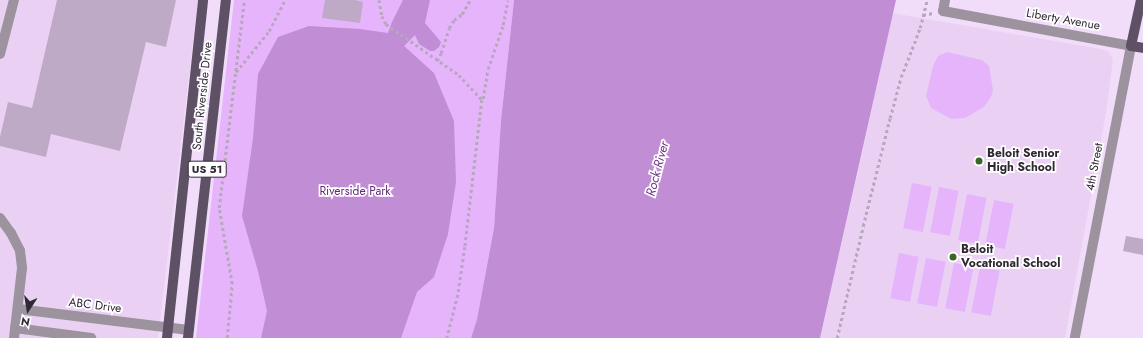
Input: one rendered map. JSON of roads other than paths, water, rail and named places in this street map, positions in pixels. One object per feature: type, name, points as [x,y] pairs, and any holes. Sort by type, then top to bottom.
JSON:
[{"type":"main road","name":"South Riverside Drive","points":[[168,333],[203,0]]},
{"type":"main road","name":"South Riverside Drive","points":[[189,334],[226,0]]},
{"type":"main road","name":"4th Street","points":[[1131,46],[1141,0]]},
{"type":"main road","points":[[1131,46],[1143,48]]},
{"type":"street","points":[[0,54],[4,22],[14,0]]},
{"type":"street","name":"Liberty Avenue","points":[[946,0],[943,11],[1131,46]]},
{"type":"street","name":"4th Street","points":[[1075,338],[1131,46]]},
{"type":"street","points":[[0,218],[11,233],[20,251],[22,268],[14,333],[91,338]]},
{"type":"street","name":"ABC Drive","points":[[18,309],[168,333],[189,334]]},
{"type":"water","name":"Riverside Park","points":[[403,0],[430,0],[425,23],[441,42],[439,47],[434,51],[430,51],[419,44],[415,35],[404,46],[434,73],[454,121],[456,182],[448,234],[434,277],[417,292],[401,338],[261,338],[267,311],[258,271],[242,216],[253,138],[258,74],[278,37],[309,26],[360,29],[388,33]]},
{"type":"water","name":"Rock River","points":[[514,0],[896,0],[820,338],[471,338],[477,319],[494,228],[501,120]]},
{"type":"place","name":"Beloit Senior High School","points":[[979,161]]},
{"type":"place","name":"Beloit Vocational School","points":[[953,257]]}]
